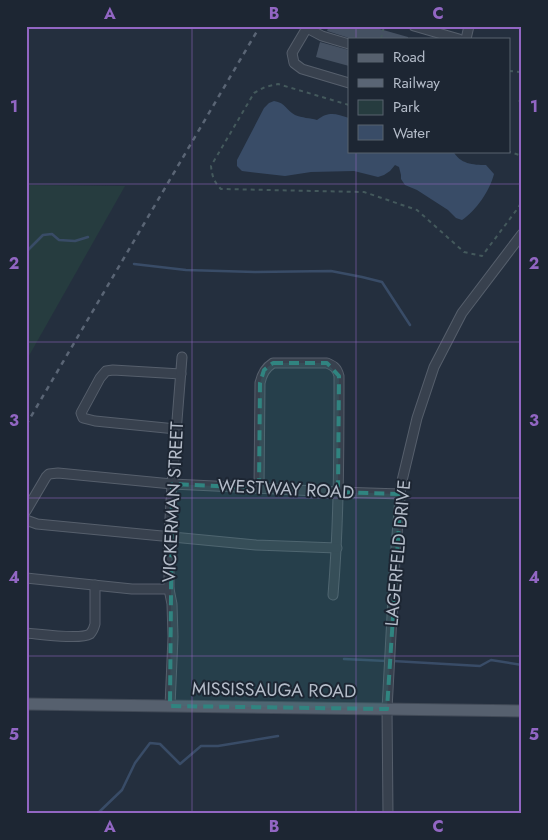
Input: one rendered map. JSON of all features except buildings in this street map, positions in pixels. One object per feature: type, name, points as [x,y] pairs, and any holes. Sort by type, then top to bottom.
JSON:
[{"type":"main road","name":"MISSISSAUGA ROAD","points":[[26,704],[522,711]]},
{"type":"street","points":[[414,26],[456,38]]},
{"type":"street","points":[[348,44],[322,36],[307,27],[292,53],[294,63],[302,69],[348,82]]},
{"type":"street","name":"LAGERFELD DRIVE","points":[[388,814],[387,709],[401,485],[417,418],[434,367],[462,313],[522,234]]},
{"type":"street","name":"VICKERMAN STREET","points":[[170,706],[173,637],[172,604],[169,589],[169,536],[182,357]]},
{"type":"street","points":[[259,488],[260,382],[264,370],[273,363],[327,363],[334,366],[337,369],[338,376],[338,492],[337,548],[333,595]]},
{"type":"street","points":[[176,429],[95,421],[83,418],[82,413],[100,378],[110,370],[181,374]]},
{"type":"street","name":"WESTWAY ROAD","points":[[26,511],[46,477],[53,473],[172,484],[400,494]]},
{"type":"street","points":[[26,520],[36,524],[256,545],[337,548]]},
{"type":"street","points":[[26,578],[132,588],[169,589]]},
{"type":"street","points":[[26,633],[84,636],[90,633],[94,629],[95,624],[95,585]]},
{"type":"path","points":[[510,71],[520,72]]},
{"type":"path","points":[[522,80],[520,81],[522,87]]},
{"type":"path","points":[[348,105],[278,84],[254,93],[211,166],[215,183],[221,190],[364,192],[417,210],[464,252],[482,256],[522,201]]},
{"type":"path","points":[[522,94],[518,100],[522,102]]},
{"type":"path","points":[[510,152],[522,156]]},
{"type":"highlighted area","points":[[273,363],[327,363],[339,376],[338,492],[401,494],[387,709],[170,706],[172,484],[259,488],[260,383],[264,370]]},
{"type":"green space","points":[[26,185],[125,186],[26,361]]},
{"type":"water","points":[[274,101],[281,103],[292,113],[300,117],[317,120],[325,115],[333,114],[348,118],[348,152],[454,152],[463,161],[486,165],[494,174],[486,193],[477,206],[462,220],[456,218],[448,210],[417,190],[405,185],[401,179],[399,167],[395,165],[390,171],[378,177],[354,171],[311,172],[285,176],[242,171],[237,166],[237,160],[264,108]]},
{"type":"waterway","points":[[26,252],[43,235],[52,234],[59,240],[75,241],[88,237]]},
{"type":"waterway","points":[[134,264],[186,270],[255,272],[331,271],[362,277],[382,282],[410,325]]},
{"type":"waterway","points":[[344,659],[387,661]]},
{"type":"waterway","points":[[393,661],[480,666],[491,660],[522,665]]},
{"type":"waterway","points":[[97,814],[122,790],[135,763],[150,743],[160,744],[180,764],[201,746],[218,746],[278,736]]},
{"type":"railway","points":[[26,425],[260,26]]}]
